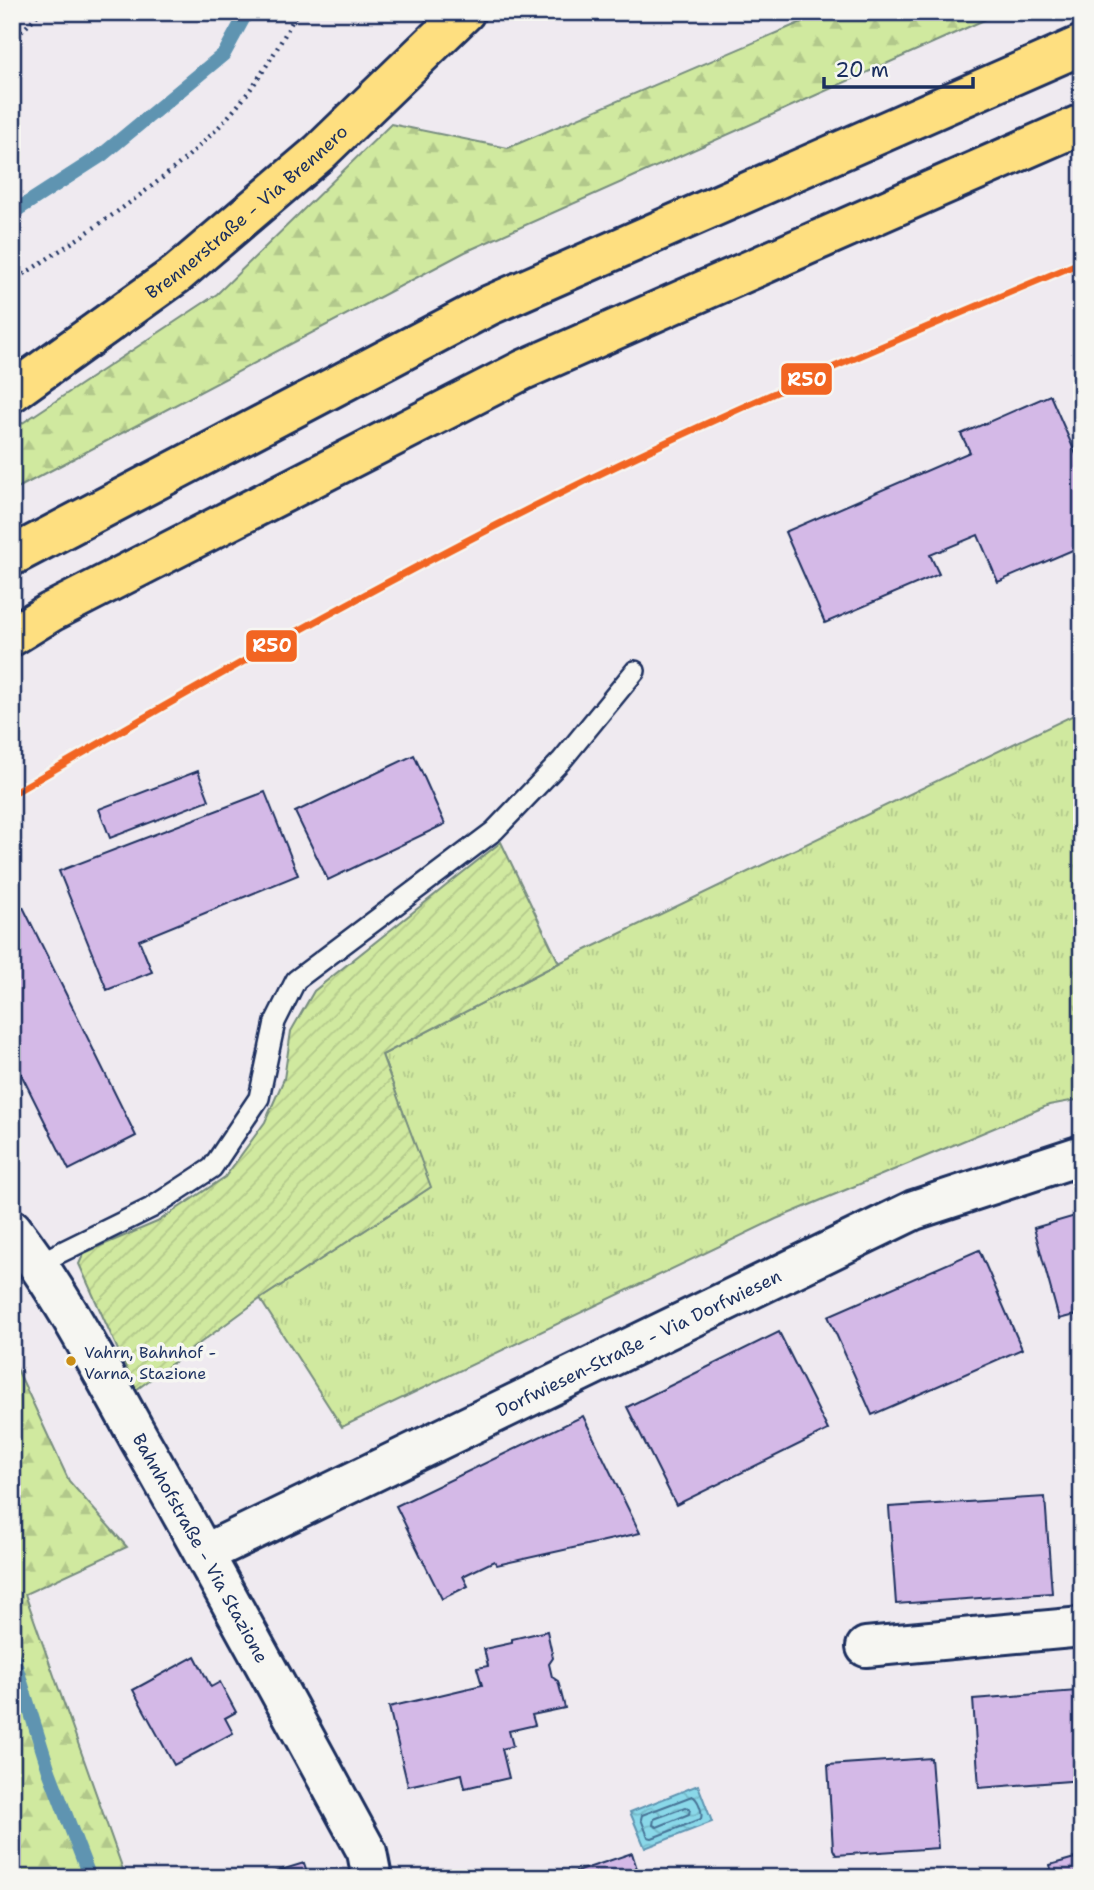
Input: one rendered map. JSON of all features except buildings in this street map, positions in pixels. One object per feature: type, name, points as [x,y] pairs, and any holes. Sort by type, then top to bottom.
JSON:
[{"type":"main road","name":"Brennerstraße - Via Brennero","points":[[12,392],[177,274],[319,153],[465,12]]},
{"type":"main road","points":[[12,556],[490,305],[1082,45]]},
{"type":"main road","points":[[12,636],[51,612],[523,370],[1082,124]]},
{"type":"street","name":"Dorfwiesen-Straße - Via Dorfwiesen","points":[[204,1554],[914,1210],[1082,1154]]},
{"type":"street","name":"Bahnhofstraße - Via Stazione","points":[[12,1229],[39,1263],[204,1554],[367,1852],[372,1878]]},
{"type":"street","points":[[866,1647],[1082,1627]]},
{"type":"lane","points":[[39,1263],[151,1208],[212,1168],[258,1098],[275,1022],[296,980],[494,831],[562,760],[635,671]]},
{"type":"path","points":[[12,42],[40,12]]},
{"type":"path","points":[[12,282],[158,180],[201,143],[242,101],[273,57],[297,12]]},
{"type":"green space","points":[[825,12],[1002,12],[465,252],[12,491],[12,430],[217,294],[391,124],[508,148]]},
{"type":"green space","points":[[1082,711],[1082,1099],[1049,1105],[776,1219],[342,1427],[260,1299],[430,1187],[382,1055],[559,963]]},
{"type":"green space","points":[[501,842],[559,963],[382,1055],[431,1187],[260,1299],[136,1390],[79,1264],[84,1253],[157,1222],[225,1177],[265,1122],[284,1079],[291,1031],[314,991]]},
{"type":"green space","points":[[12,1358],[69,1481],[127,1547],[25,1594],[126,1878],[12,1878]]},
{"type":"water","points":[[698,1785],[712,1822],[645,1848],[630,1812]]},
{"type":"waterway","points":[[12,213],[102,155],[224,54],[247,12]]},
{"type":"waterway","points":[[12,1653],[49,1771],[90,1878]]},
{"type":"transit line","name":"R50","points":[[12,794],[286,638],[565,491],[757,401],[1082,262]]},
{"type":"place","name":"Vahrn, Bahnhof - Varna, Stazione","points":[[71,1361]]}]
